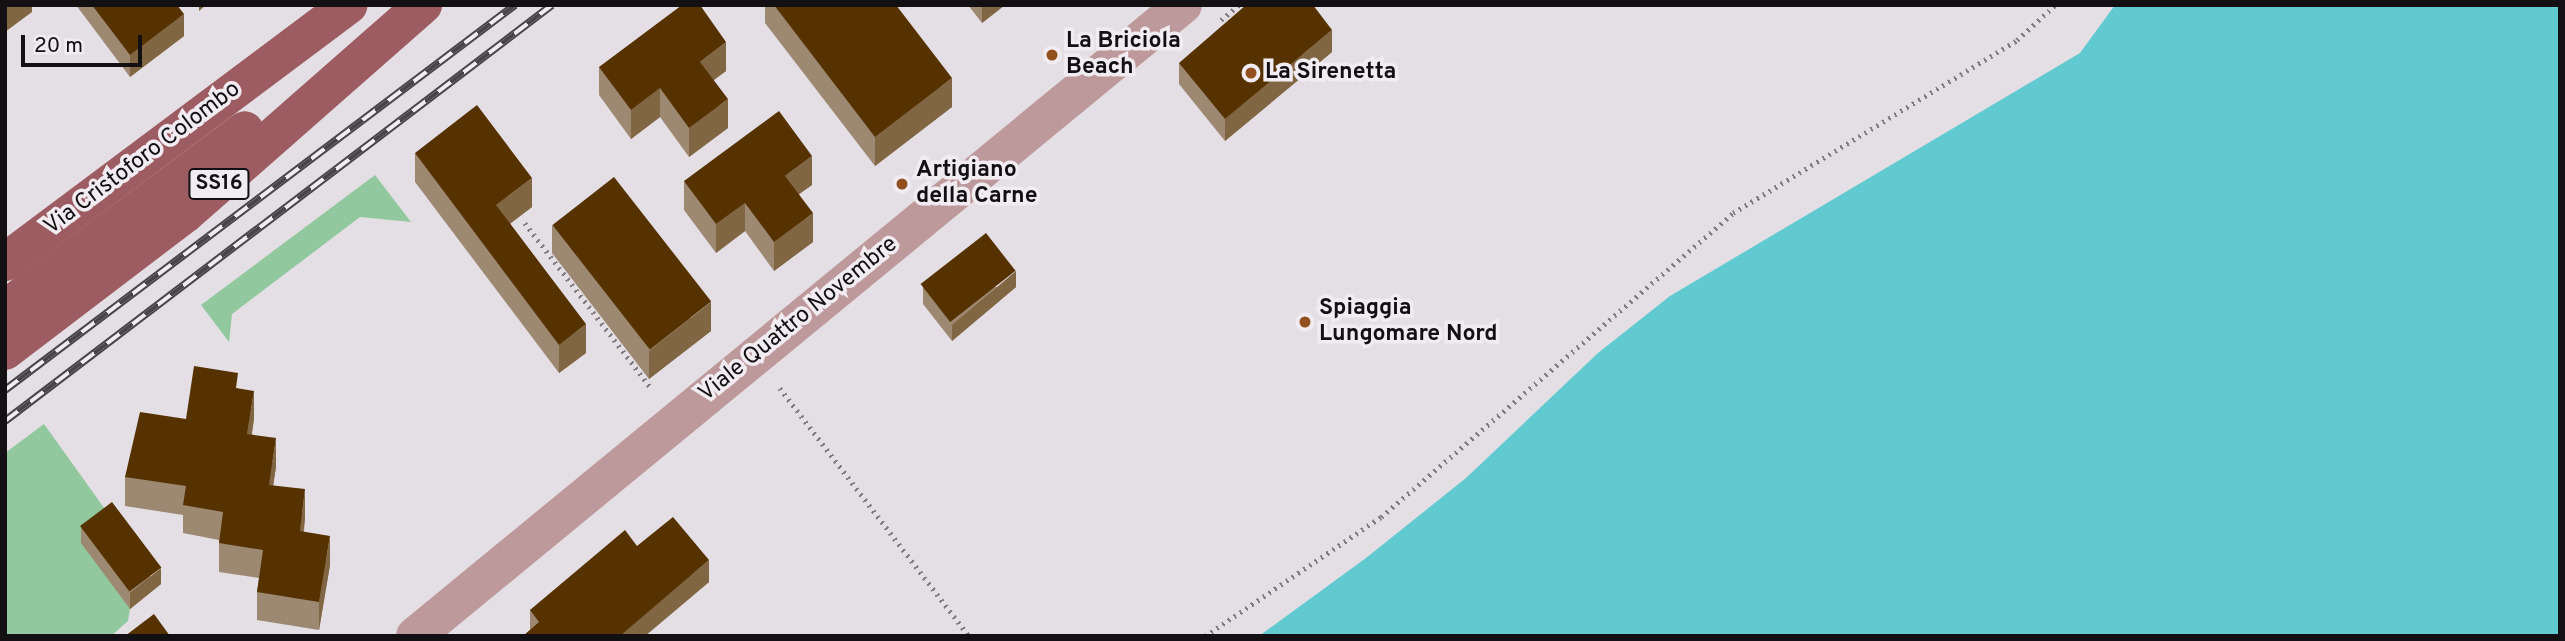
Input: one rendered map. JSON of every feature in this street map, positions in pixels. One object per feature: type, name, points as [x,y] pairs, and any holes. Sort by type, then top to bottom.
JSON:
[{"type":"main road","points":[[5,309],[414,5]]},
{"type":"main road","name":"SS16","points":[[5,351],[185,214],[423,5]]},
{"type":"main road","points":[[167,189],[279,81],[341,7]]},
{"type":"main road","name":"Via Cristoforo Colombo","points":[[8,253],[341,7]]},
{"type":"street","name":"Viale Quattro Novembre","points":[[415,636],[1183,5]]},
{"type":"path","points":[[1205,636],[1381,517],[1732,213],[2017,40],[2054,6]]},
{"type":"path","points":[[525,223],[658,398]]},
{"type":"path","points":[[777,385],[969,636]]},
{"type":"green space","points":[[375,175],[411,222],[360,217],[232,314],[229,342],[201,305]]},
{"type":"green space","points":[[44,424],[112,519],[130,609],[128,621],[111,636],[5,636],[5,453]]},
{"type":"water","points":[[2115,5],[2560,5],[2560,636],[1259,636],[1366,558],[1466,478],[1598,353],[1670,296],[2080,53]]},
{"type":"building","points":[[92,5],[177,5],[184,14],[130,55]]},
{"type":"building","points":[[682,5],[700,5],[726,42],[700,62],[728,99],[689,128],[660,88],[631,110],[599,67]]},
{"type":"building","points":[[774,5],[896,5],[952,78],[875,137]]},
{"type":"building","points":[[1246,5],[1313,5],[1332,30],[1225,119],[1179,63]]},
{"type":"building","points":[[477,105],[532,178],[496,205],[586,324],[559,345],[415,153]]},
{"type":"building","points":[[779,111],[812,156],[785,176],[813,213],[774,242],[745,203],[716,224],[684,181]]},
{"type":"building","points":[[614,177],[711,302],[650,350],[553,225]]},
{"type":"building","points":[[986,233],[1016,271],[950,322],[921,284]]},
{"type":"building","points":[[194,366],[238,373],[236,388],[254,391],[247,434],[276,438],[269,485],[305,489],[300,531],[330,536],[319,602],[257,592],[263,550],[219,543],[223,512],[183,505],[186,486],[125,477],[140,412],[186,419]]},
{"type":"building","points":[[112,502],[161,567],[129,592],[80,526]]},
{"type":"building","points":[[673,517],[709,560],[620,636],[523,636],[539,622],[530,610],[625,530],[637,546]]},
{"type":"building","points":[[154,614],[170,636],[125,636]]},
{"type":"railway","points":[[5,390],[515,5]]},
{"type":"railway","points":[[5,421],[552,5]]},
{"type":"place","name":"La Briciola Beach","points":[[1052,55]]},
{"type":"place","name":"La Sirenetta","points":[[1251,73]]},
{"type":"place","name":"Artigiano della Carne","points":[[902,184]]},
{"type":"place","name":"Spiaggia Lungomare Nord","points":[[1305,322]]}]
